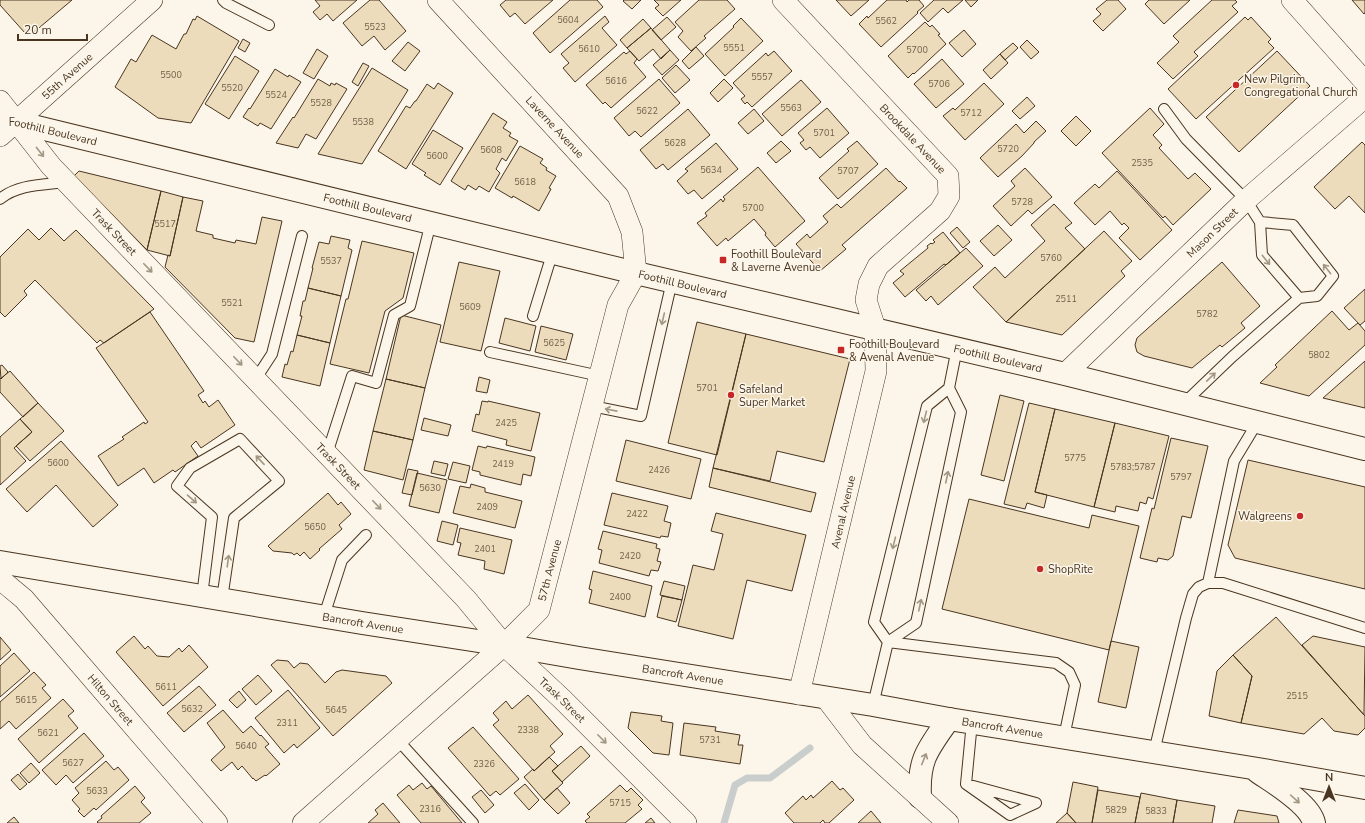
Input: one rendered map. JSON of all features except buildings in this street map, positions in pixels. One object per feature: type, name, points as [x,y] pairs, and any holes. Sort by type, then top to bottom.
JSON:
[{"type":"street","name":"55th Avenue","points":[[5,127],[152,0]]},
{"type":"street","name":"Laverne Avenue","points":[[438,0],[618,196],[632,232],[636,273]]},
{"type":"street","name":"Brookdale Avenue","points":[[783,0],[948,176],[949,196],[940,211],[878,266],[869,284],[866,300],[875,328]]},
{"type":"street","points":[[1292,0],[1365,82]]},
{"type":"street","name":"Mason Street","points":[[1065,374],[1246,200],[1365,97]]},
{"type":"street","name":"Trask Street","points":[[0,101],[5,127],[51,166],[466,599],[504,644],[562,699],[686,823]]},
{"type":"street","name":"Foothill Boulevard","points":[[5,127],[431,222],[553,251],[636,273],[875,328],[1065,374],[1365,449]]},
{"type":"street","name":"57th Avenue","points":[[302,823],[504,644],[539,610],[618,304],[636,273]]},
{"type":"street","name":"Avenal Avenue","points":[[799,694],[876,371],[875,328]]},
{"type":"street","name":"Bancroft Avenue","points":[[0,562],[324,616],[504,644],[586,660],[873,705],[1365,788]]},
{"type":"street","name":"Hilton Street","points":[[0,579],[24,599],[217,823]]},
{"type":"street","points":[[826,698],[862,745],[948,823]]},
{"type":"street","points":[[920,797],[919,780],[921,764],[927,751],[949,719]]},
{"type":"street","points":[[1252,768],[1295,798],[1313,816],[1314,823]]},
{"type":"lane","points":[[223,0],[226,3],[269,25]]},
{"type":"lane","points":[[1164,110],[1186,139],[1246,200],[1260,222],[1262,255],[1299,298]]},
{"type":"lane","points":[[0,199],[6,194],[20,188],[66,182]]},
{"type":"lane","points":[[327,454],[352,376],[376,383],[394,314],[410,306],[431,222]]},
{"type":"lane","points":[[1183,404],[1232,357],[1299,298],[1317,296],[1333,276],[1292,225],[1260,222]]},
{"type":"lane","points":[[255,380],[272,354],[302,236]]},
{"type":"lane","points":[[533,316],[553,251]]},
{"type":"lane","points":[[592,406],[641,416],[672,281]]},
{"type":"lane","points":[[873,705],[888,642],[916,623],[961,412],[949,388],[957,348]]},
{"type":"lane","points":[[490,352],[600,376]]},
{"type":"lane","points":[[949,388],[927,406],[874,622],[888,642],[1056,663],[1069,672],[1075,685],[1064,737]]},
{"type":"lane","points":[[1208,583],[1234,461],[1257,423]]},
{"type":"lane","points":[[240,439],[279,481],[234,518],[212,597],[212,517],[177,486],[190,468],[240,439]]},
{"type":"lane","points":[[324,616],[342,560],[366,535]]},
{"type":"lane","points":[[1154,752],[1186,618],[1193,594],[1199,587],[1208,583],[1223,583],[1365,628]]},
{"type":"lane","points":[[966,784],[972,722]]},
{"type":"lane","points":[[397,739],[473,823]]},
{"type":"lane","points":[[966,784],[1029,802],[1036,803],[1010,815],[966,784]]},
{"type":"waterway","points":[[724,823],[735,785],[747,778],[770,778],[810,748]]},
{"type":"place","name":"New Pilgrim Congregational Church","points":[[1236,85]]},
{"type":"place","name":"Foothill Boulevard & Laverne Avenue","points":[[723,260]]},
{"type":"place","name":"Foothill Boulevard & Avenal Avenue","points":[[841,350]]},
{"type":"place","name":"Safeland Super Market","points":[[731,395]]},
{"type":"place","name":"Walgreens","points":[[1300,516]]},
{"type":"place","name":"ShopRite","points":[[1040,569]]}]
